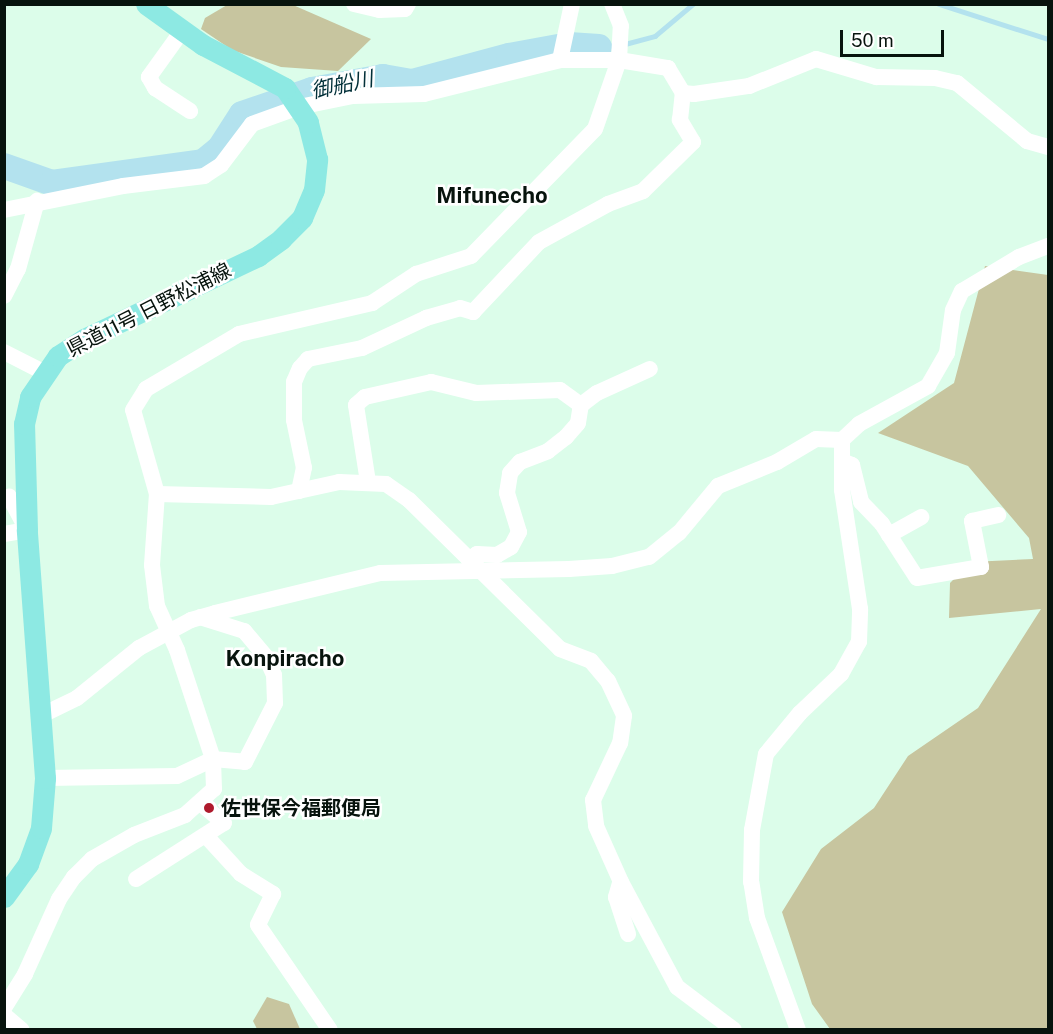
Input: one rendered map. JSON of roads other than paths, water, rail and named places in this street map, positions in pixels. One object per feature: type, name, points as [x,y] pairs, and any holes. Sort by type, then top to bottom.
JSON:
[{"type":"main road","name":"県道11号 日野松浦線","points":[[4,897],[28,864],[41,828],[45,778],[27,530],[24,424],[30,398],[58,356],[84,339],[258,256],[295,225],[314,190],[317,159],[299,107],[285,88],[182,31],[146,4]]},
{"type":"street","points":[[354,4],[379,10],[405,9],[408,4]]},
{"type":"street","points":[[560,60],[572,4]]},
{"type":"street","points":[[4,1008],[25,974],[59,899],[74,877],[92,859],[134,835],[185,815],[201,804],[214,789],[213,759],[169,632],[157,606],[152,565],[157,494],[133,410],[146,389],[239,334],[372,303],[416,274],[471,256],[596,129],[619,60],[621,27],[612,4]]},
{"type":"street","points":[[182,31],[149,77],[155,88],[190,111]]},
{"type":"street","points":[[683,93],[749,86],[816,59],[876,77],[908,75],[957,83],[1027,141],[1048,147]]},
{"type":"street","points":[[4,210],[37,201],[204,176],[221,165],[252,124],[299,107],[353,96],[424,94],[560,60],[619,60],[668,68],[683,93],[680,120],[693,142],[662,175],[643,191],[608,204],[539,242],[472,312],[460,308],[449,311],[362,348],[308,359],[294,382],[294,420],[304,468],[299,491]]},
{"type":"street","points":[[4,296],[18,269],[37,201]]},
{"type":"street","points":[[40,716],[77,698],[139,648],[200,617],[380,573],[475,566],[612,566],[650,557],[679,533],[718,486],[777,462],[816,439],[842,440],[859,424],[928,386],[947,353],[953,310],[962,291],[1019,257],[1048,246]]},
{"type":"street","points":[[4,352],[19,356],[45,373]]},
{"type":"street","points":[[475,566],[477,554],[497,555],[511,547],[519,532],[507,493],[510,473],[520,462],[548,451],[566,437],[578,423],[581,405],[597,393],[650,369]]},
{"type":"street","points":[[368,482],[356,405],[365,397],[431,382],[476,393],[560,390],[581,405]]},
{"type":"street","points":[[798,1029],[757,918],[751,882],[752,830],[766,754],[800,713],[841,674],[859,642],[860,609],[842,490],[842,440]]},
{"type":"street","points":[[842,461],[852,465],[861,502],[889,535],[917,578],[981,567],[972,521],[998,515]]},
{"type":"street","points":[[157,494],[271,497],[339,482],[386,484],[409,500],[560,649],[591,661],[608,681],[624,716],[620,743],[593,800],[597,826],[621,882],[676,987],[734,1029]]},
{"type":"street","points":[[4,534],[27,530],[9,496]]},
{"type":"street","points":[[889,535],[921,517]]},
{"type":"street","points":[[45,778],[177,776],[213,759],[245,762],[275,703],[276,692],[266,657],[244,631],[200,617]]},
{"type":"street","points":[[136,879],[207,837],[224,823],[201,804]]},
{"type":"street","points":[[207,837],[241,874],[273,894],[258,925],[293,980],[322,1013],[330,1029]]},
{"type":"street","points":[[621,882],[616,897],[628,934]]},
{"type":"street","points":[[4,1015],[22,1029]]},
{"type":"waterway","name":"御船川","points":[[625,44],[655,36],[693,4]]},
{"type":"waterway","name":"御船川","points":[[939,4],[1048,39]]},
{"type":"waterway","name":"御船川","points":[[4,166],[52,183],[203,162],[220,148],[242,114],[312,90],[383,77],[412,82],[509,56],[569,45],[599,47]]},
{"type":"waterway","name":"御船川","points":[[599,47],[616,45]]},
{"type":"place","name":"佐世保今福郵便局","points":[[209,808]]},
{"type":"district","name":"Mifunecho","points":[[492,196]]},
{"type":"district","name":"Konpiracho","points":[[285,659]]}]
